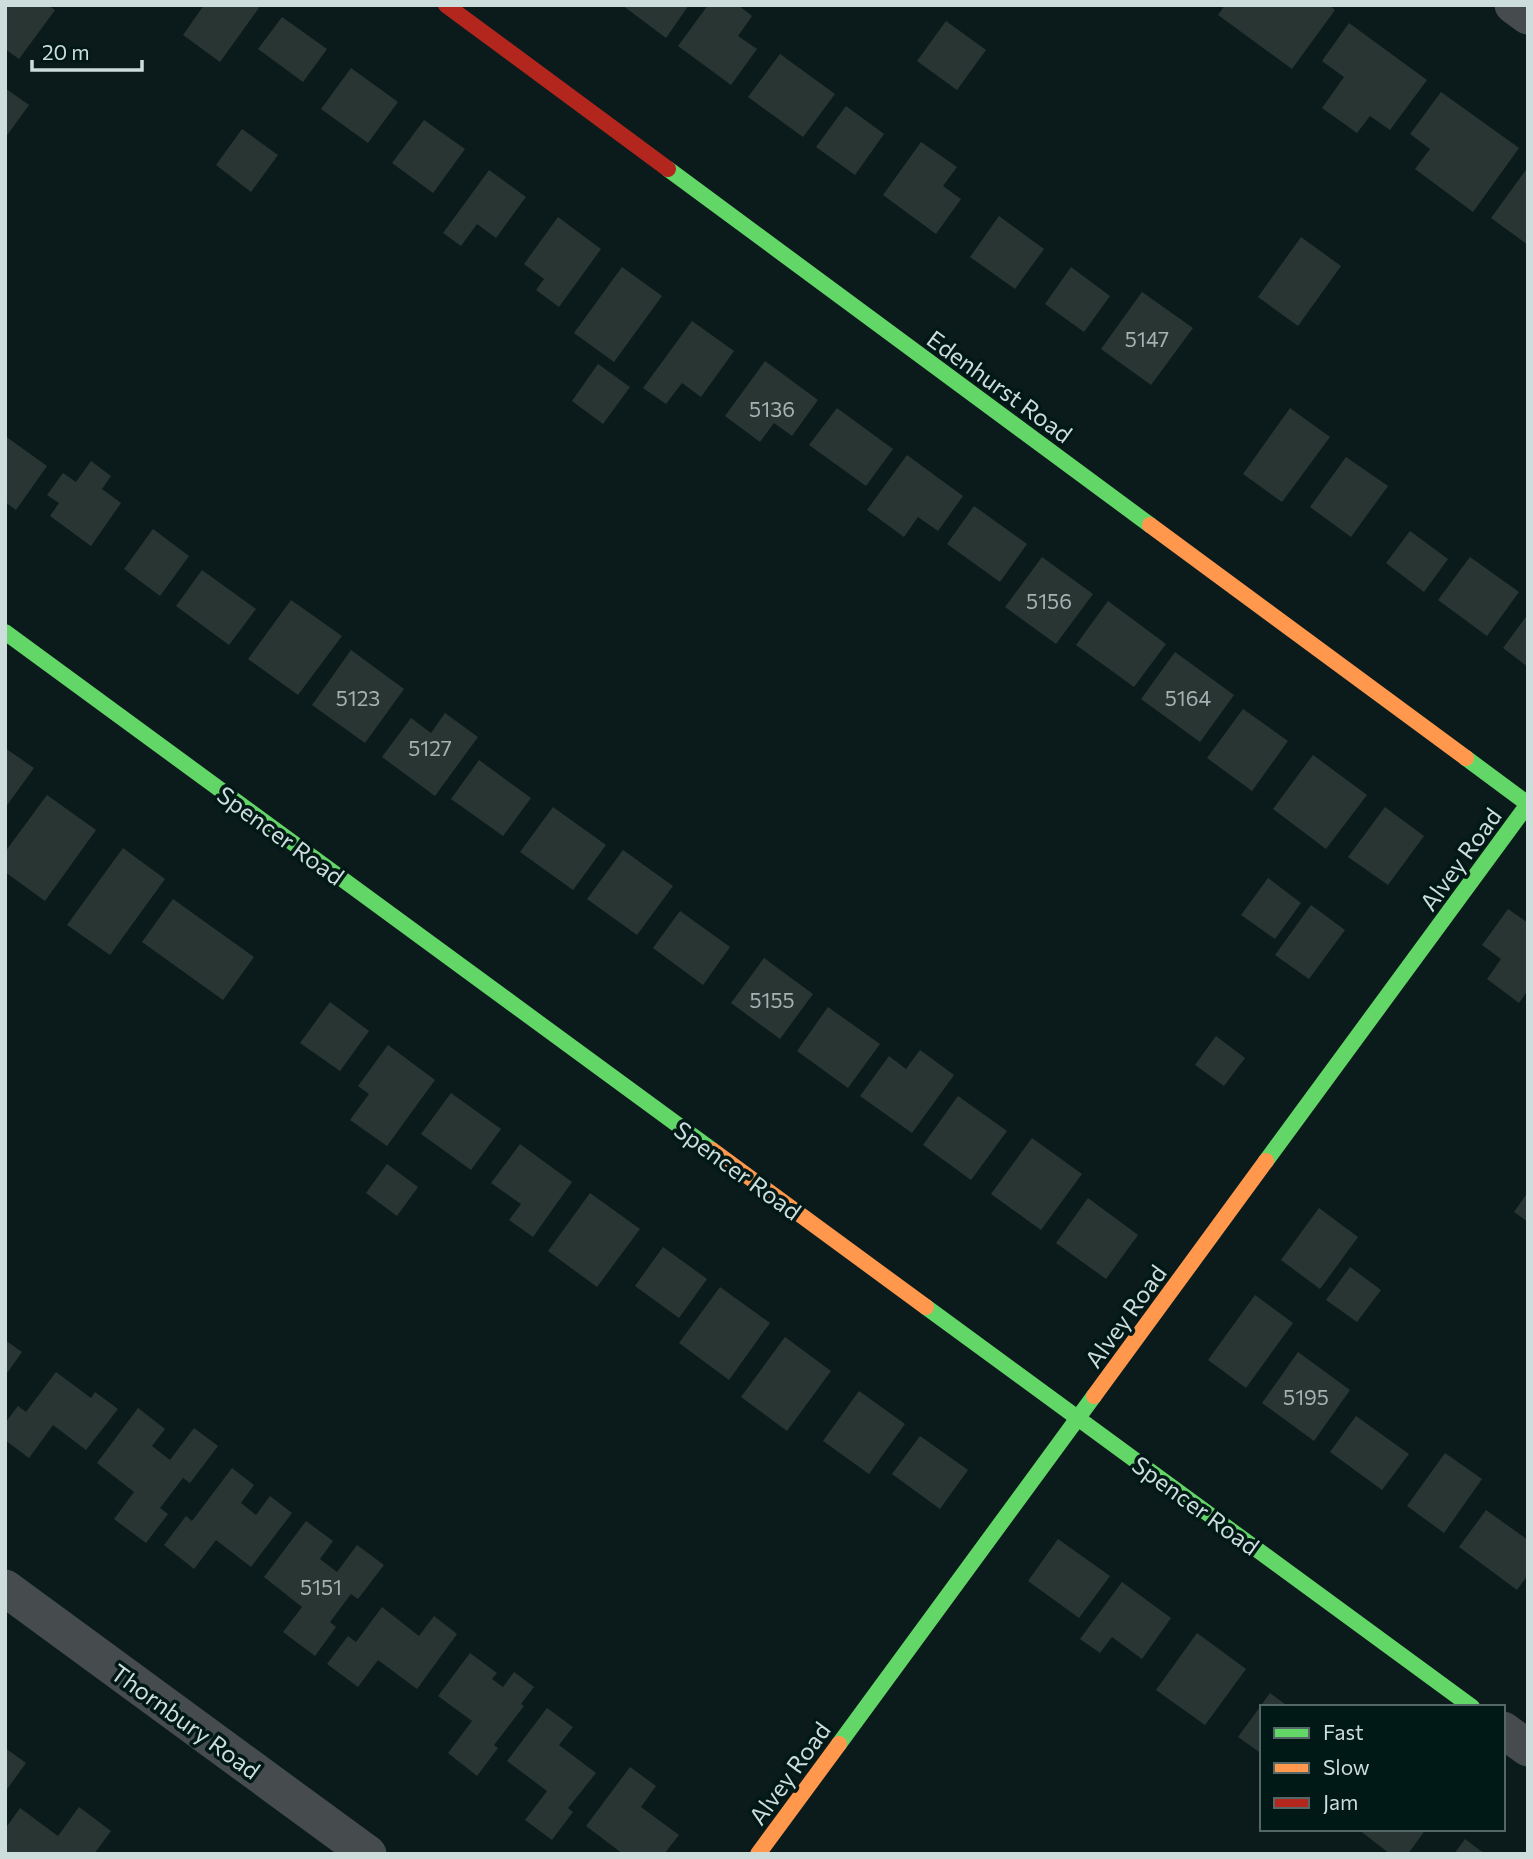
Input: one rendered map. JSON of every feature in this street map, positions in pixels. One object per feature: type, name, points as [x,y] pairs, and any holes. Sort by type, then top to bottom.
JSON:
[{"type":"street","name":"Edenhurst Road","points":[[446,5],[1528,804]]},
{"type":"street","points":[[1513,5],[1528,16]]},
{"type":"street","name":"Spencer Road","points":[[5,632],[1469,1705]]},
{"type":"street","name":"Alvey Road","points":[[758,1854],[1528,804]]},
{"type":"street","name":"Thornbury Road","points":[[5,1588],[368,1854]]},
{"type":"street","points":[[1505,1731],[1528,1748]]},
{"type":"building","points":[[5,5],[48,5],[55,10],[19,59],[5,49]]},
{"type":"building","points":[[204,5],[261,5],[220,62],[183,35]]},
{"type":"building","points":[[622,5],[689,5],[666,38]]},
{"type":"building","points":[[708,5],[738,5],[752,16],[738,36],[757,49],[731,85],[678,46]]},
{"type":"building","points":[[1225,5],[1329,5],[1335,10],[1292,69],[1218,15]]},
{"type":"building","points":[[282,17],[327,49],[303,82],[258,49]]},
{"type":"building","points":[[946,21],[986,50],[957,90],[917,61]]},
{"type":"building","points":[[1349,23],[1427,80],[1390,130],[1370,116],[1357,133],[1322,108],[1344,77],[1322,61]]},
{"type":"building","points":[[780,54],[835,94],[803,137],[748,97]]},
{"type":"building","points":[[351,68],[398,102],[368,143],[321,109]]},
{"type":"building","points":[[5,88],[29,105],[5,138]]},
{"type":"building","points":[[1441,92],[1519,148],[1473,212],[1415,169],[1430,149],[1410,134]]},
{"type":"building","points":[[846,106],[884,134],[855,175],[816,147]]},
{"type":"building","points":[[424,120],[465,149],[433,193],[392,163]]},
{"type":"building","points":[[242,129],[278,155],[251,192],[216,165]]},
{"type":"building","points":[[921,142],[957,167],[943,186],[961,199],[936,234],[883,195]]},
{"type":"building","points":[[1528,167],[1528,245],[1491,218]]},
{"type":"building","points":[[489,170],[526,197],[496,238],[477,224],[461,246],[443,233]]},
{"type":"building","points":[[999,216],[1044,249],[1015,289],[970,257]]},
{"type":"building","points":[[558,217],[601,249],[559,307],[536,290],[544,279],[524,264]]},
{"type":"building","points":[[1301,237],[1341,266],[1298,326],[1258,297]]},
{"type":"building","points":[[622,267],[662,296],[614,362],[574,333]]},
{"type":"building","points":[[1071,267],[1110,296],[1084,332],[1045,304]]},
{"type":"building","points":[[1142,292],[1193,328],[1151,385],[1101,349]]},
{"type":"building","points":[[692,321],[734,351],[701,397],[682,383],[666,404],[643,388]]},
{"type":"building","points":[[765,361],[818,400],[792,436],[774,423],[760,442],[725,416]]},
{"type":"building","points":[[598,364],[630,387],[603,424],[572,401]]},
{"type":"building","points":[[837,408],[893,449],[866,486],[809,445]]},
{"type":"building","points":[[1290,408],[1330,437],[1282,502],[1243,474]]},
{"type":"building","points":[[5,436],[47,466],[16,510],[5,502]]},
{"type":"building","points":[[907,455],[963,496],[938,531],[918,517],[904,537],[867,510]]},
{"type":"building","points":[[1346,457],[1388,486],[1351,537],[1310,507]]},
{"type":"building","points":[[91,461],[111,476],[102,489],[121,503],[91,546],[50,516],[59,503],[47,495],[63,473],[76,482]]},
{"type":"building","points":[[974,506],[1027,544],[1000,582],[947,544]]},
{"type":"building","points":[[153,529],[189,556],[160,596],[124,569]]},
{"type":"building","points":[[1410,531],[1448,559],[1424,592],[1386,563]]},
{"type":"building","points":[[1042,557],[1093,594],[1056,644],[1005,607]]},
{"type":"building","points":[[1470,557],[1519,592],[1487,636],[1438,600]]},
{"type":"building","points":[[202,570],[256,609],[229,645],[176,606]]},
{"type":"building","points":[[291,600],[342,636],[298,695],[248,659]]},
{"type":"building","points":[[1108,601],[1166,644],[1134,687],[1076,645]]},
{"type":"building","points":[[1528,614],[1528,667],[1503,648]]},
{"type":"building","points":[[351,650],[404,689],[365,743],[312,705]]},
{"type":"building","points":[[1175,652],[1234,695],[1200,742],[1141,699]]},
{"type":"building","points":[[1243,709],[1288,741],[1252,791],[1207,758]]},
{"type":"building","points":[[445,713],[478,737],[435,796],[382,757],[411,718],[431,733]]},
{"type":"building","points":[[5,748],[34,768],[5,808]]},
{"type":"building","points":[[1313,755],[1367,795],[1326,849],[1273,809]]},
{"type":"building","points":[[479,760],[531,798],[503,836],[451,799]]},
{"type":"building","points":[[47,795],[96,830],[45,901],[5,872],[5,852]]},
{"type":"building","points":[[553,807],[606,845],[573,890],[520,852]]},
{"type":"building","points":[[1385,807],[1424,836],[1388,885],[1348,857]]},
{"type":"building","points":[[123,848],[165,879],[110,955],[67,925]]},
{"type":"building","points":[[623,850],[673,886],[637,935],[587,899]]},
{"type":"building","points":[[1268,878],[1301,903],[1275,939],[1241,915]]},
{"type":"building","points":[[173,899],[254,957],[223,1000],[142,942]]},
{"type":"building","points":[[1311,905],[1345,930],[1309,979],[1275,955]]},
{"type":"building","points":[[1508,909],[1528,923],[1528,990],[1519,1003],[1487,979],[1501,959],[1482,945]]},
{"type":"building","points":[[680,911],[730,947],[703,985],[653,948]]},
{"type":"building","points":[[764,958],[813,994],[780,1039],[731,1003]]},
{"type":"building","points":[[330,1002],[369,1031],[340,1071],[300,1043]]},
{"type":"building","points":[[828,1007],[880,1044],[848,1088],[797,1051]]},
{"type":"building","points":[[1216,1036],[1245,1058],[1224,1086],[1195,1065]]},
{"type":"building","points":[[388,1045],[435,1080],[387,1146],[350,1120],[369,1094],[358,1086]]},
{"type":"building","points":[[920,1050],[954,1075],[912,1133],[860,1096],[889,1056],[906,1069]]},
{"type":"building","points":[[451,1093],[501,1129],[471,1170],[421,1134]]},
{"type":"building","points":[[958,1096],[1007,1131],[971,1180],[923,1145]]},
{"type":"building","points":[[1032,1138],[1082,1174],[1041,1230],[991,1194]]},
{"type":"building","points":[[520,1144],[572,1182],[533,1237],[509,1220],[521,1204],[491,1183]]},
{"type":"building","points":[[387,1164],[418,1187],[397,1216],[366,1193]]},
{"type":"building","points":[[1528,1192],[1528,1222],[1514,1212]]},
{"type":"building","points":[[590,1193],[640,1229],[597,1287],[548,1251]]},
{"type":"building","points":[[1088,1198],[1138,1235],[1106,1279],[1056,1243]]},
{"type":"building","points":[[1319,1208],[1358,1237],[1320,1289],[1281,1260]]},
{"type":"building","points":[[663,1247],[707,1279],[679,1318],[635,1286]]},
{"type":"building","points":[[1350,1267],[1381,1290],[1357,1322],[1326,1300]]},
{"type":"building","points":[[720,1287],[770,1323],[729,1380],[679,1343]]},
{"type":"building","points":[[1255,1295],[1293,1323],[1246,1388],[1208,1360]]},
{"type":"building","points":[[785,1337],[831,1371],[787,1431],[741,1397]]},
{"type":"building","points":[[5,1340],[22,1352],[5,1376]]},
{"type":"building","points":[[1298,1352],[1350,1390],[1314,1441],[1262,1403]]},
{"type":"building","points":[[56,1372],[91,1398],[95,1392],[118,1409],[86,1450],[53,1425],[29,1458],[5,1440],[5,1423],[18,1406],[26,1412]]},
{"type":"building","points":[[859,1391],[905,1424],[869,1474],[823,1441]]},
{"type":"building","points":[[138,1408],[165,1429],[152,1446],[170,1460],[194,1428],[218,1446],[190,1483],[183,1478],[160,1508],[168,1514],[146,1543],[114,1519],[134,1492],[97,1463]]},
{"type":"building","points":[[1356,1416],[1409,1454],[1382,1490],[1330,1452]]},
{"type":"building","points":[[920,1436],[968,1470],[940,1509],[892,1474]]},
{"type":"building","points":[[1445,1453],[1482,1479],[1444,1533],[1407,1506]]},
{"type":"building","points":[[232,1468],[254,1485],[241,1503],[256,1515],[270,1496],[292,1513],[251,1567],[216,1540],[194,1569],[164,1545],[186,1516],[192,1521]]},
{"type":"building","points":[[1486,1510],[1528,1540],[1528,1575],[1517,1590],[1459,1547]]},
{"type":"building","points":[[306,1521],[333,1541],[320,1559],[337,1572],[357,1545],[384,1565],[358,1599],[351,1594],[330,1622],[336,1627],[315,1656],[283,1632],[302,1607],[264,1577]]},
{"type":"building","points":[[1058,1539],[1110,1576],[1079,1618],[1028,1581]]},
{"type":"building","points":[[1122,1582],[1171,1618],[1142,1659],[1112,1637],[1100,1653],[1080,1639]]},
{"type":"building","points":[[382,1607],[419,1636],[434,1616],[457,1634],[417,1689],[378,1660],[358,1687],[327,1664],[348,1636],[356,1642]]},
{"type":"building","points":[[1197,1633],[1246,1669],[1205,1725],[1156,1690]]},
{"type":"building","points":[[470,1653],[497,1673],[492,1679],[503,1687],[514,1672],[534,1687],[521,1704],[524,1706],[494,1745],[498,1748],[477,1776],[448,1753],[472,1721],[438,1696]]},
{"type":"building","points":[[1270,1693],[1286,1705],[1261,1705]]},
{"type":"building","points":[[1260,1707],[1260,1753],[1238,1737]]},
{"type":"building","points":[[547,1708],[573,1727],[559,1745],[596,1773],[568,1808],[573,1812],[552,1840],[525,1820],[547,1791],[507,1761]]},
{"type":"building","points":[[5,1748],[26,1763],[5,1792]]},
{"type":"building","points":[[630,1767],[656,1786],[641,1807],[679,1835],[664,1854],[623,1854],[586,1826]]},
{"type":"building","points":[[79,1807],[111,1831],[94,1854],[5,1854],[5,1829],[20,1808],[58,1836]]},
{"type":"building","points":[[1361,1831],[1425,1831],[1408,1854],[1390,1854]]},
{"type":"building","points":[[1465,1839],[1485,1854],[1454,1854]]},
{"type":"traffic: fast","points":[[668,169],[1150,525]]},
{"type":"traffic: fast","points":[[5,632],[712,1150]]},
{"type":"traffic: fast","points":[[1266,1161],[1528,804],[1466,758]]},
{"type":"traffic: fast","points":[[926,1307],[1469,1705]]},
{"type":"traffic: fast","points":[[839,1744],[1094,1396]]},
{"type":"traffic: slow","points":[[1150,525],[1466,758]]},
{"type":"traffic: slow","points":[[712,1150],[926,1307]]},
{"type":"traffic: slow","points":[[1094,1396],[1266,1161]]},
{"type":"traffic: slow","points":[[758,1854],[839,1744]]},
{"type":"traffic: jam","points":[[446,5],[668,169]]}]
